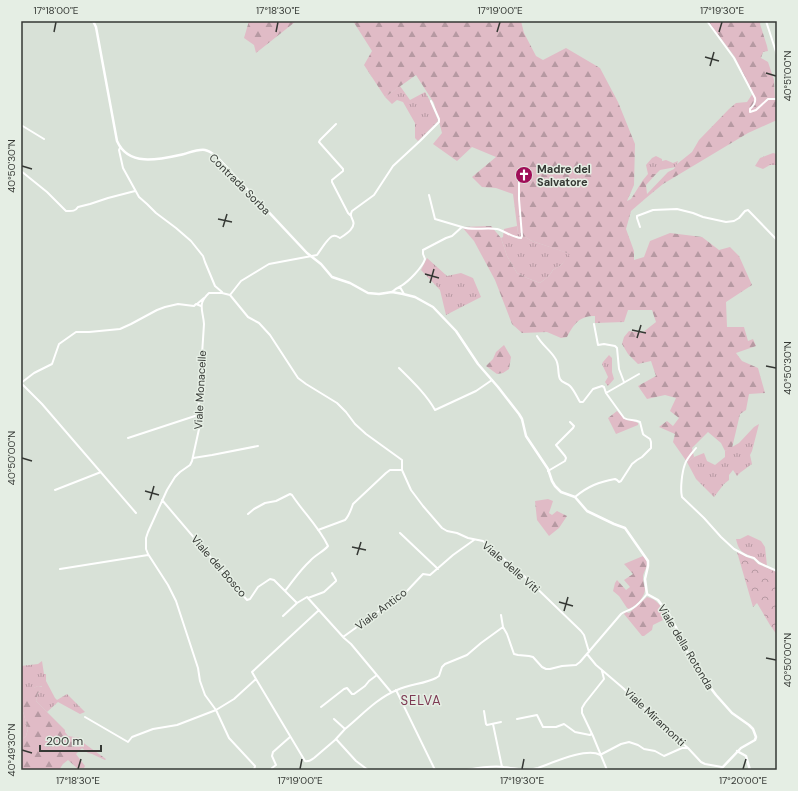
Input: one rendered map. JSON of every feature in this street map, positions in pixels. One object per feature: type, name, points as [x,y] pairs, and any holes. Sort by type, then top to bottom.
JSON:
[{"type":"street","points":[[94,21],[123,168],[139,198],[191,241],[205,262],[215,286],[222,293]]},
{"type":"street","points":[[707,21],[734,58],[754,96],[756,102],[750,109],[750,112],[756,110],[768,99],[777,99]]},
{"type":"street","points":[[766,21],[777,55]]},
{"type":"street","points":[[351,216],[352,211],[374,195],[393,166],[439,122],[439,118],[431,101]]},
{"type":"street","points":[[210,293],[230,295],[241,281],[269,264],[317,255],[332,236],[340,238],[352,228],[354,223],[351,216],[332,182],[332,180],[343,171],[343,169],[319,142],[336,124]]},
{"type":"street","points":[[21,125],[44,139]]},
{"type":"street","name":"Contrada Sorba","points":[[120,148],[134,158],[147,160],[163,159],[201,150],[211,152],[310,256],[321,264],[332,277],[350,282],[368,293],[379,294],[392,292],[404,294],[415,297],[433,307],[456,331],[478,364],[519,414],[522,419],[526,436],[560,492],[575,498],[587,511],[625,528],[648,561],[645,579],[647,594]]},
{"type":"street","points":[[21,172],[47,192],[66,211],[74,211],[77,210],[78,207],[135,191]]},
{"type":"street","points":[[429,195],[435,219],[470,229],[497,229],[521,238],[522,230],[519,200],[519,178]]},
{"type":"street","points":[[640,227],[637,216],[653,210],[677,209],[726,222],[739,218],[745,211],[748,210],[777,240]]},
{"type":"street","points":[[392,292],[410,278],[424,262],[426,259],[423,254],[424,250],[452,236],[462,227]]},
{"type":"street","points":[[136,513],[42,404],[21,383],[34,373],[52,364],[59,344],[76,332],[120,329],[165,307],[178,304],[194,306],[210,293],[215,286]]},
{"type":"street","points":[[400,287],[404,294]]},
{"type":"street","name":"Viale delle Viti","points":[[230,295],[248,317],[259,324],[270,335],[298,378],[337,403],[355,424],[366,434],[401,458],[403,462],[402,470],[410,490],[442,528],[474,540],[483,541],[522,574],[584,635],[587,654],[591,659]]},
{"type":"street","points":[[196,304],[201,306],[205,297]]},
{"type":"street","name":"Viale Monacelle","points":[[193,458],[199,429],[198,414],[204,324],[201,306]]},
{"type":"street","points":[[594,324],[598,345],[604,344],[615,346],[617,348],[619,369],[624,382]]},
{"type":"street","points":[[537,336],[540,342],[556,358],[561,380],[571,387],[580,402],[583,402],[593,389],[602,386],[604,387],[606,393],[624,418],[627,420],[640,422],[642,434],[650,438],[651,442],[651,448],[632,464],[621,482],[615,479],[597,483],[586,489],[575,498]]},
{"type":"street","points":[[399,368],[424,394],[435,410],[476,391],[492,380]]},
{"type":"street","points":[[606,393],[639,374]]},
{"type":"street","points":[[128,438],[198,414]]},
{"type":"street","points":[[548,471],[565,461],[565,456],[556,445],[573,428],[574,426],[570,422]]},
{"type":"street","points":[[254,770],[255,766],[229,738],[216,710],[203,690],[192,648],[174,596],[148,555],[146,549],[146,538],[150,524],[173,480],[180,472],[190,465],[193,458],[258,446]]},
{"type":"street","points":[[696,448],[685,463],[682,482],[682,497],[734,549],[777,571]]},
{"type":"street","points":[[318,530],[336,524],[347,518],[352,510],[353,504],[386,473],[390,470],[402,470]]},
{"type":"street","points":[[55,490],[101,472]]},
{"type":"street","points":[[248,514],[254,508],[290,494],[318,530],[328,546],[307,564],[285,591]]},
{"type":"street","name":"Viale del Bosco","points":[[162,500],[247,600],[250,599],[258,587],[270,579],[274,580],[297,604]]},
{"type":"street","points":[[400,533],[438,569]]},
{"type":"street","name":"Viale Antico","points":[[343,637],[407,591],[423,574],[430,575],[453,555],[474,540]]},
{"type":"street","points":[[60,569],[148,555]]},
{"type":"street","points":[[283,616],[305,597],[308,598],[324,592],[336,581],[332,573]]},
{"type":"street","points":[[501,615],[503,627],[514,654],[533,657],[542,667],[550,669],[576,665],[623,612],[631,609],[647,594]]},
{"type":"street","name":"Viale della Rotonda","points":[[647,594],[658,600],[669,614],[690,658],[708,685],[732,713],[753,729],[756,737],[755,740],[744,745],[738,751]]},
{"type":"street","points":[[308,598],[351,644],[391,692]]},
{"type":"street","points":[[318,610],[252,672],[290,737],[308,762],[336,740],[345,729],[391,692],[436,678],[439,676],[442,667],[445,664],[467,655],[503,627]]},
{"type":"street","name":"Viale Miramonti","points":[[591,659],[688,748],[701,762],[721,769]]},
{"type":"street","points":[[602,670],[604,679],[585,703],[582,708],[582,713],[607,770]]},
{"type":"street","points":[[321,707],[347,688],[352,694],[354,694],[377,674]]},
{"type":"street","points":[[86,717],[128,742],[132,737],[154,729],[177,725],[216,710],[234,699],[256,679]]},
{"type":"street","points":[[396,690],[435,770]]},
{"type":"street","points":[[484,711],[486,724],[501,722]]},
{"type":"street","points":[[517,719],[537,714],[543,727],[556,727],[564,724],[575,732],[591,734]]},
{"type":"street","points":[[334,720],[345,729]]},
{"type":"street","points":[[493,724],[502,767]]},
{"type":"street","points":[[271,770],[276,765],[272,756],[273,752],[290,737]]},
{"type":"street","points":[[336,740],[356,761],[368,770]]},
{"type":"street","points":[[466,770],[502,767],[522,770],[531,769],[571,756],[597,753],[600,755],[621,744],[629,742],[644,749],[655,751],[664,756],[682,748],[688,748]]},
{"type":"street","points":[[721,769],[738,751],[746,756],[750,770]]},
{"type":"green space","points":[[249,21],[295,22],[256,53],[254,45],[244,38]]},
{"type":"green space","points":[[353,21],[521,21],[524,33],[536,56],[543,60],[566,48],[600,68],[618,102],[635,144],[634,185],[627,201],[631,199],[648,174],[656,174],[646,185],[647,194],[668,172],[674,169],[677,164],[692,152],[699,140],[729,109],[736,103],[747,102],[753,93],[735,57],[708,21],[761,21],[760,24],[768,51],[763,52],[761,58],[768,62],[774,80],[775,99],[777,99],[777,120],[748,133],[663,184],[631,211],[626,229],[634,251],[634,260],[644,257],[650,241],[670,233],[702,237],[719,250],[730,247],[739,256],[752,285],[726,302],[727,327],[744,327],[748,341],[753,339],[756,346],[736,353],[742,361],[758,368],[765,393],[749,394],[746,410],[740,414],[732,448],[725,451],[721,443],[708,432],[692,448],[694,457],[687,462],[673,442],[675,434],[659,427],[667,421],[673,426],[679,418],[670,411],[676,398],[665,395],[647,399],[638,386],[656,376],[651,361],[638,364],[628,354],[622,344],[624,337],[629,331],[642,333],[656,322],[652,310],[628,310],[624,322],[595,323],[595,316],[585,317],[572,328],[567,337],[561,338],[547,332],[522,333],[512,324],[495,280],[474,241],[462,227],[491,226],[501,238],[507,256],[517,273],[540,283],[549,276],[553,270],[561,265],[570,254],[532,241],[518,233],[513,194],[496,188],[482,187],[472,177],[496,157],[472,147],[457,161],[433,144],[442,133],[434,103],[416,75],[385,97],[364,65],[372,51]]},
{"type":"green space","points":[[400,86],[410,100],[425,92],[438,120],[418,141],[415,138],[415,123],[403,102],[397,100],[392,104],[385,97]]},
{"type":"green space","points":[[773,153],[777,154],[777,165],[770,165],[763,169],[755,166],[760,158]]},
{"type":"green space","points":[[656,156],[662,159],[662,161],[666,160],[673,163],[678,161],[676,167],[660,170],[656,174],[648,174],[646,165]]},
{"type":"green space","points":[[517,226],[518,233],[532,241],[571,254],[561,265],[553,270],[549,276],[540,283],[517,273],[507,256],[501,238],[503,237],[504,229]]},
{"type":"green space","points":[[427,258],[447,276],[461,273],[473,278],[481,297],[446,315],[440,290],[421,270]]},
{"type":"green space","points":[[504,345],[511,357],[509,369],[503,373],[497,374],[486,366],[493,359],[496,352]]},
{"type":"green space","points":[[609,355],[612,358],[612,372],[614,379],[608,386],[605,382],[608,377],[602,364]]},
{"type":"green space","points":[[617,411],[626,420],[638,423],[638,425],[616,434],[608,418]]},
{"type":"green space","points":[[759,424],[750,455],[752,464],[737,476],[733,470],[729,475],[729,480],[714,497],[696,479],[687,462],[704,453],[707,461],[715,465],[725,457],[725,451],[739,443],[754,427]]},
{"type":"green space","points":[[548,499],[553,501],[549,513],[552,515],[557,511],[567,516],[559,528],[549,536],[537,520],[535,501]]},
{"type":"green space","points":[[748,535],[761,541],[765,547],[767,566],[744,553],[738,547],[736,539],[740,539]]},
{"type":"green space","points":[[737,552],[754,560],[758,564],[777,572],[777,635],[757,603],[753,607]]},
{"type":"green space","points":[[643,556],[647,562],[643,576],[645,592],[640,601],[629,609],[613,591],[615,583],[617,580],[626,590],[630,587],[624,580],[633,574],[624,564]]},
{"type":"green space","points":[[647,597],[656,601],[666,613],[661,615],[663,620],[653,625],[652,630],[642,636],[624,614],[626,612],[629,613]]},
{"type":"green space","points":[[42,661],[44,674],[46,674],[46,681],[55,698],[57,700],[67,694],[85,712],[80,714],[58,702],[47,712],[36,701],[42,686],[38,686],[29,693],[22,708],[28,729],[26,736],[21,740],[21,666],[38,664]]},
{"type":"green space","points":[[38,686],[44,687],[38,693],[36,701],[65,730],[68,736],[80,738],[85,744],[106,759],[105,760],[88,753],[82,748],[76,754],[85,766],[84,768],[77,768],[68,760],[59,770],[21,770],[21,740],[26,736],[28,729],[22,708],[28,693],[31,689]]},
{"type":"place","name":"Madre del Salvatore","points":[[524,175]]},
{"type":"district","name":"SELVA","points":[[421,700]]}]
